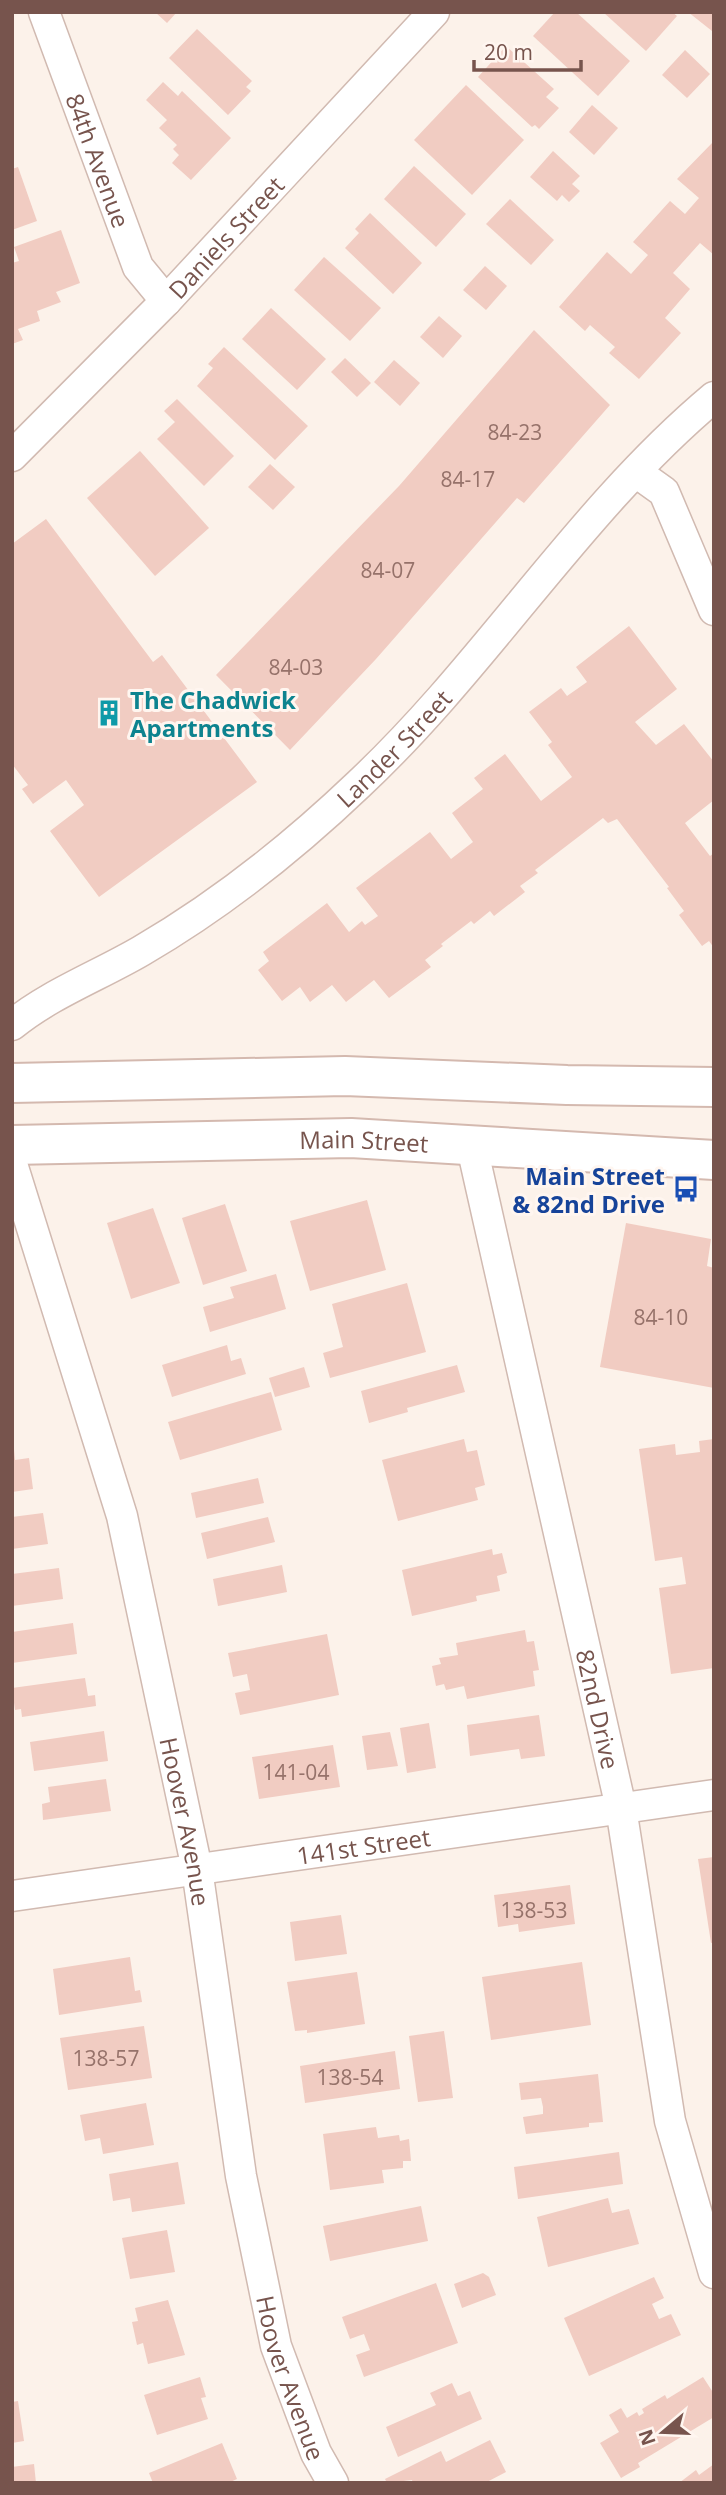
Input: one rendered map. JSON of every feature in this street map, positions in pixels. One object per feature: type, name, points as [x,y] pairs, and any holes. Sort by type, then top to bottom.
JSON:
[{"type":"main road","points":[[12,1083],[345,1076],[567,1086],[714,1087]]},
{"type":"main road","name":"Main Street","points":[[12,1145],[351,1138],[714,1160]]},
{"type":"street","name":"84th Avenue","points":[[44,12],[138,267],[166,301]]},
{"type":"street","name":"Daniels Street","points":[[12,456],[166,301],[435,12]]},
{"type":"street","name":"Lander Street","points":[[12,1025],[31,1010],[142,951],[249,879],[300,837],[361,782],[426,715],[636,472],[714,397]]},
{"type":"street","points":[[636,472],[664,492],[714,610]]},
{"type":"street","name":"82nd Drive","points":[[472,1147],[621,1808],[670,2121],[714,2273]]},
{"type":"street","name":"Hoover Avenue","points":[[12,1164],[122,1516],[197,1869],[241,2176],[276,2346],[316,2453],[332,2483]]},
{"type":"street","name":"141st Street","points":[[12,1896],[714,1795]]},
{"type":"building","points":[[155,12],[177,12],[167,23]]},
{"type":"building","points":[[555,12],[576,12],[630,61],[598,96],[533,36]]},
{"type":"building","points":[[603,12],[672,12],[677,16],[646,51]]},
{"type":"building","points":[[688,12],[714,12],[712,31]]},
{"type":"building","points":[[197,29],[252,81],[246,87],[251,91],[228,115],[169,58]]},
{"type":"building","points":[[506,46],[554,89],[546,97],[559,108],[539,129],[535,125],[532,127],[478,77]]},
{"type":"building","points":[[685,50],[710,74],[687,98],[662,75]]},
{"type":"building","points":[[163,82],[178,96],[182,91],[231,138],[191,180],[172,163],[179,155],[173,149],[177,145],[159,128],[167,120],[146,100]]},
{"type":"building","points":[[466,85],[524,140],[472,195],[414,140]]},
{"type":"building","points":[[592,105],[618,128],[594,155],[569,132]]},
{"type":"building","points":[[714,141],[714,255],[700,243],[673,273],[690,289],[665,318],[681,333],[639,379],[609,353],[615,347],[590,325],[585,331],[559,307],[607,252],[631,274],[648,255],[633,242],[670,201],[685,214],[699,198],[677,179]]},
{"type":"building","points":[[553,151],[580,176],[572,184],[580,191],[569,202],[562,195],[557,201],[530,177]]},
{"type":"building","points":[[414,166],[466,214],[436,247],[384,199]]},
{"type":"building","points":[[18,167],[37,221],[12,230],[12,169]]},
{"type":"building","points":[[510,199],[554,240],[531,265],[486,224]]},
{"type":"building","points":[[370,213],[422,263],[393,294],[345,248],[359,233],[355,229]]},
{"type":"building","points":[[61,230],[80,283],[56,292],[61,302],[37,311],[40,321],[18,329],[23,340],[12,344],[12,263],[19,261],[14,247]]},
{"type":"building","points":[[324,257],[381,308],[350,341],[294,290]]},
{"type":"building","points":[[485,266],[507,286],[486,310],[463,290]]},
{"type":"building","points":[[271,308],[326,359],[297,390],[242,339]]},
{"type":"building","points":[[439,316],[462,336],[443,358],[420,337]]},
{"type":"building","points":[[534,330],[610,405],[524,503],[517,498],[376,659],[290,750],[216,675],[399,486]]},
{"type":"building","points":[[224,347],[308,426],[275,460],[197,386],[213,368],[208,364]]},
{"type":"building","points":[[345,358],[371,383],[357,397],[331,372]]},
{"type":"building","points":[[394,360],[420,383],[400,406],[374,382]]},
{"type":"building","points":[[177,399],[234,456],[204,486],[157,439],[175,422],[164,411]]},
{"type":"building","points":[[140,451],[209,528],[155,576],[87,498]]},
{"type":"building","points":[[270,464],[295,487],[273,510],[248,487]]},
{"type":"building","name":"The Chadwick Apartments","points":[[46,519],[153,662],[162,655],[257,782],[99,897],[50,831],[84,805],[66,780],[33,804],[22,789],[28,785],[12,764],[12,544]]},
{"type":"building","points":[[629,626],[677,689],[635,722],[656,745],[684,724],[714,762],[714,800],[685,823],[710,856],[714,853],[714,948],[709,941],[702,946],[679,915],[684,911],[667,888],[669,887],[617,819],[608,823],[603,818],[535,870],[538,873],[520,886],[525,892],[494,916],[490,911],[474,924],[471,921],[441,944],[443,946],[425,960],[431,967],[389,998],[374,980],[346,1002],[332,985],[310,1002],[300,987],[282,1001],[258,970],[269,961],[263,952],[327,903],[349,932],[362,921],[365,925],[378,916],[356,888],[430,832],[451,859],[473,842],[452,813],[483,789],[474,778],[505,754],[541,801],[572,777],[548,745],[552,742],[529,712],[561,688],[567,696],[587,682],[576,667]]},
{"type":"building","points":[[367,1200],[386,1270],[310,1291],[290,1221]]},
{"type":"building","points":[[225,1204],[247,1271],[203,1285],[182,1218]]},
{"type":"building","points":[[153,1208],[180,1283],[131,1299],[107,1223]]},
{"type":"building","points":[[626,1223],[711,1239],[707,1266],[714,1268],[714,1388],[600,1367]]},
{"type":"building","points":[[276,1274],[286,1309],[210,1332],[203,1307],[234,1298],[230,1287]]},
{"type":"building","points":[[407,1283],[426,1352],[330,1378],[323,1353],[343,1347],[332,1304]]},
{"type":"building","points":[[227,1345],[231,1361],[241,1358],[246,1374],[172,1397],[162,1365]]},
{"type":"building","points":[[457,1365],[465,1392],[407,1408],[408,1412],[369,1423],[361,1391]]},
{"type":"building","points":[[304,1367],[310,1387],[275,1397],[269,1378]]},
{"type":"building","points":[[271,1392],[282,1430],[180,1460],[168,1422]]},
{"type":"building","points":[[464,1439],[467,1452],[477,1450],[485,1485],[475,1488],[478,1500],[398,1521],[382,1460]]},
{"type":"building","points":[[714,1439],[714,1668],[671,1674],[659,1588],[686,1584],[682,1557],[655,1561],[639,1449],[675,1444],[676,1455],[700,1452],[699,1441]]},
{"type":"building","points":[[14,1449],[15,1460],[29,1458],[33,1489],[12,1492]]},
{"type":"building","points":[[258,1478],[264,1503],[196,1518],[191,1493]]},
{"type":"building","points":[[43,1513],[48,1544],[12,1549],[12,1517]]},
{"type":"building","points":[[268,1517],[275,1542],[207,1559],[201,1533]]},
{"type":"building","points":[[492,1549],[493,1555],[502,1553],[507,1573],[497,1576],[500,1591],[476,1596],[477,1601],[412,1616],[402,1570]]},
{"type":"building","points":[[282,1565],[287,1592],[218,1606],[213,1579]]},
{"type":"building","points":[[59,1568],[63,1599],[12,1606],[12,1574]]},
{"type":"building","points":[[73,1623],[77,1654],[12,1663],[12,1632]]},
{"type":"building","points":[[525,1630],[527,1642],[534,1641],[539,1670],[533,1671],[535,1686],[467,1699],[464,1686],[446,1690],[444,1684],[436,1686],[432,1666],[441,1664],[439,1658],[458,1655],[456,1643]]},
{"type":"building","points":[[327,1634],[339,1695],[240,1715],[235,1693],[250,1690],[247,1674],[233,1677],[228,1653]]},
{"type":"building","points":[[85,1678],[88,1696],[95,1695],[96,1706],[22,1717],[21,1709],[15,1710],[12,1688]]},
{"type":"building","points":[[539,1715],[545,1756],[521,1759],[519,1749],[470,1756],[467,1725]]},
{"type":"building","points":[[429,1723],[436,1768],[407,1773],[400,1728]]},
{"type":"building","points":[[104,1731],[108,1761],[34,1771],[30,1742]]},
{"type":"building","points":[[390,1732],[398,1766],[367,1770],[362,1736]]},
{"type":"building","points":[[333,1745],[340,1787],[259,1799],[252,1757]]},
{"type":"building","points":[[106,1779],[111,1811],[43,1820],[42,1804],[50,1802],[48,1787]]},
{"type":"building","points":[[714,1857],[714,1942],[711,1943],[698,1859]]},
{"type":"building","points":[[570,1885],[575,1924],[519,1932],[518,1924],[498,1927],[494,1895]]},
{"type":"building","points":[[341,1915],[347,1954],[295,1961],[290,1922]]},
{"type":"building","points":[[130,1957],[135,1991],[140,1990],[142,2002],[59,2015],[53,1969]]},
{"type":"building","points":[[582,1962],[591,2025],[491,2040],[482,1977]]},
{"type":"building","points":[[357,1972],[365,2024],[307,2033],[307,2030],[295,2031],[287,1982]]},
{"type":"building","points":[[144,2026],[152,2078],[68,2090],[60,2038]]},
{"type":"building","points":[[444,2031],[453,2098],[418,2102],[409,2036]]},
{"type":"building","points":[[395,2051],[400,2089],[305,2103],[300,2066]]},
{"type":"building","points":[[598,2074],[603,2122],[589,2123],[589,2127],[526,2134],[523,2117],[543,2114],[543,2107],[541,2098],[521,2100],[519,2083]]},
{"type":"building","points":[[146,2103],[154,2145],[103,2154],[100,2138],[85,2141],[80,2115]]},
{"type":"building","points":[[376,2127],[378,2138],[399,2135],[400,2141],[409,2139],[411,2161],[403,2161],[403,2168],[382,2170],[384,2183],[330,2190],[323,2134]]},
{"type":"building","points":[[619,2152],[623,2184],[518,2199],[514,2167]]},
{"type":"building","points":[[178,2162],[185,2204],[132,2212],[130,2198],[113,2201],[109,2174]]},
{"type":"building","points":[[608,2198],[612,2213],[629,2209],[639,2244],[548,2267],[537,2217]]},
{"type":"building","points":[[421,2206],[428,2241],[330,2261],[323,2226]]},
{"type":"building","points":[[167,2230],[175,2272],[130,2279],[122,2238]]},
{"type":"building","points":[[483,2273],[489,2277],[496,2295],[462,2308],[454,2284]]},
{"type":"building","points":[[654,2277],[664,2298],[652,2304],[659,2319],[671,2314],[681,2335],[589,2376],[564,2318]]},
{"type":"building","points":[[436,2283],[458,2343],[364,2377],[356,2355],[370,2350],[364,2334],[350,2339],[342,2317]]},
{"type":"building","points":[[168,2300],[185,2355],[148,2364],[143,2343],[137,2345],[132,2322],[138,2321],[135,2308]]},
{"type":"building","points":[[200,2377],[206,2397],[201,2398],[208,2419],[157,2435],[144,2395]]},
{"type":"building","points":[[703,2377],[714,2394],[714,2417],[638,2463],[640,2467],[621,2478],[600,2443],[619,2432],[609,2415],[621,2408],[627,2418],[637,2412],[639,2416],[644,2413],[642,2409],[665,2395],[667,2399]]},
{"type":"building","points":[[452,2383],[458,2396],[470,2391],[482,2419],[398,2457],[386,2427],[436,2405],[430,2393]]},
{"type":"building","points":[[18,2401],[24,2441],[12,2443],[12,2402]]},
{"type":"building","points":[[490,2440],[506,2472],[485,2483],[413,2483],[412,2480],[387,2483],[385,2479],[441,2451],[446,2462]]},
{"type":"building","points":[[222,2443],[237,2479],[228,2483],[153,2483],[149,2473]]},
{"type":"building","points":[[34,2464],[36,2483],[12,2483],[12,2467]]},
{"type":"building","points":[[714,2464],[714,2483],[679,2483],[696,2470],[699,2475]]},
{"type":"place","name":"The Chadwick Apartments","points":[[109,713]]},
{"type":"place","name":"Main Street & 82nd Drive","points":[[686,1189]]}]
